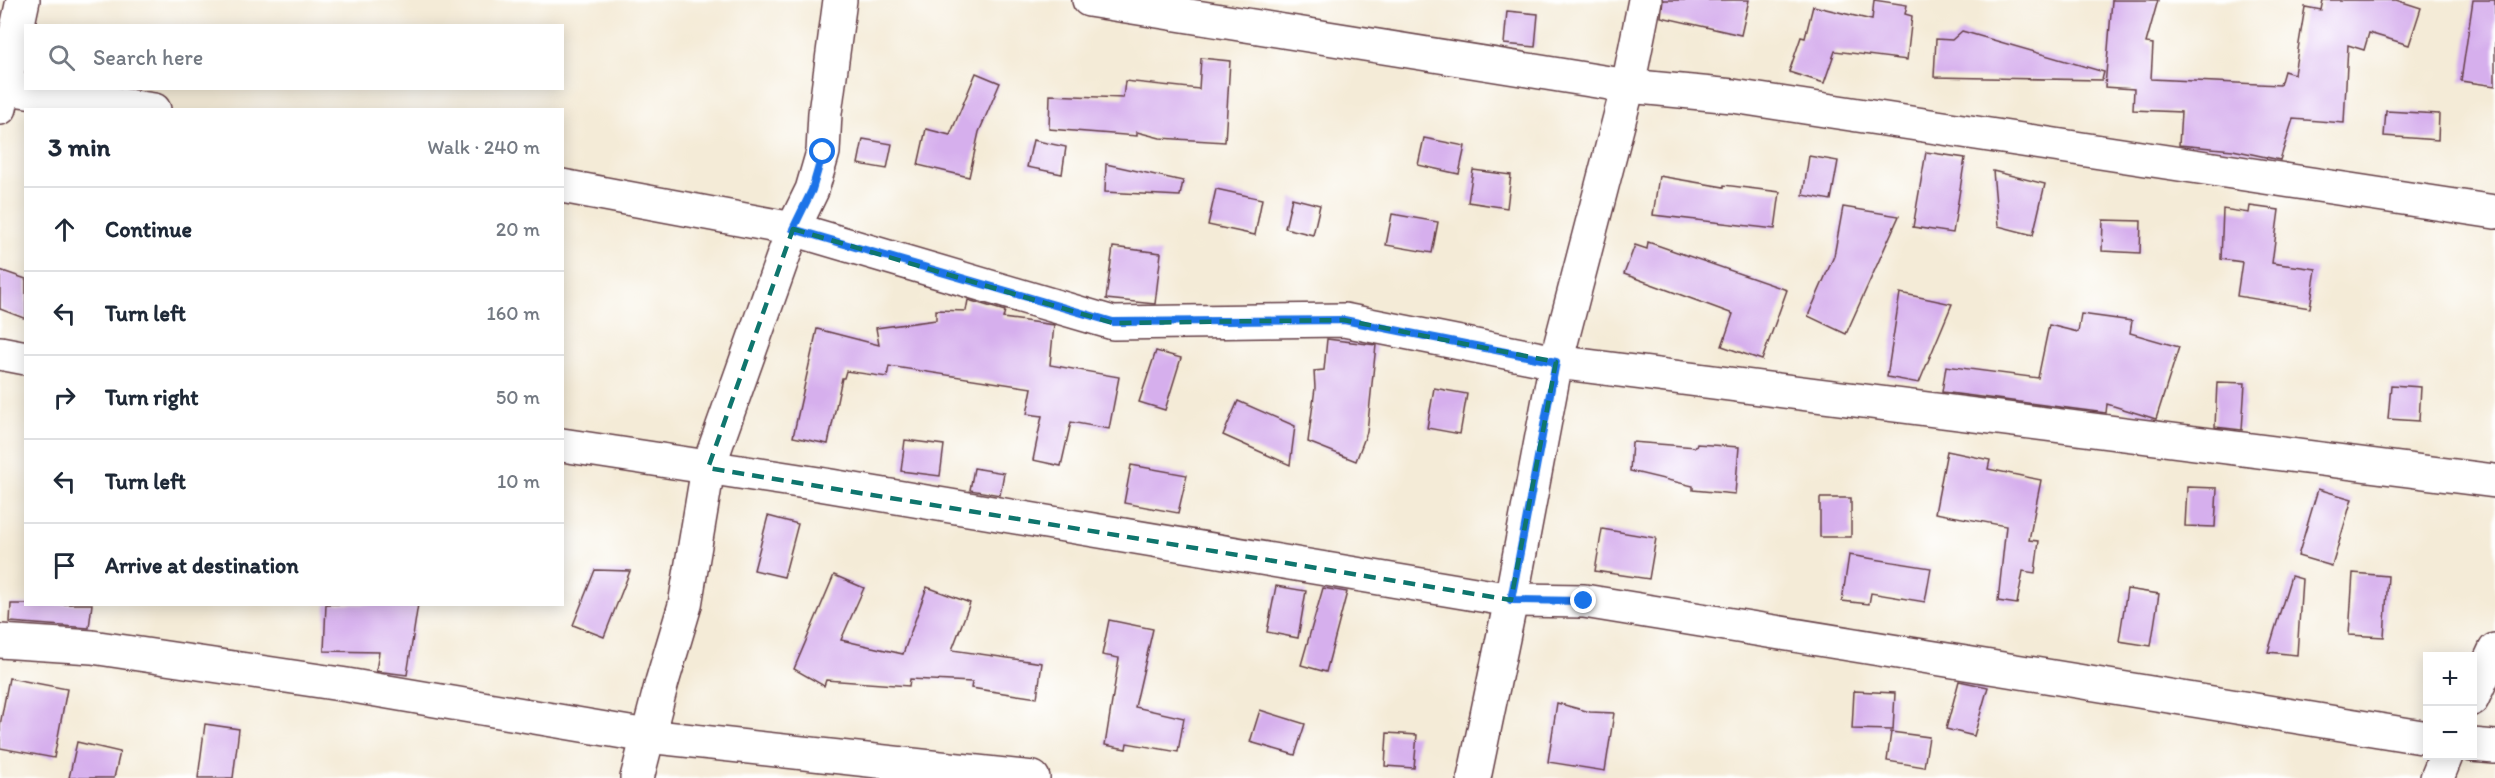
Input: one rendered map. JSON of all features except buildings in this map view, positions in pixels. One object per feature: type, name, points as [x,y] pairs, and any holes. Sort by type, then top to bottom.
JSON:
[{"type":"street","points":[[22,0],[2,95],[134,108]]},
{"type":"street","points":[[637,778],[685,605],[708,468],[793,229],[812,190],[823,152],[825,113],[840,0]]},
{"type":"street","points":[[1089,0],[1628,86],[1733,96],[2495,212]]},
{"type":"street","points":[[1474,778],[1511,600],[1556,362],[1628,86],[1645,0]]},
{"type":"street","points":[[564,186],[793,229],[1113,322],[1344,320],[1556,362],[2495,481]]},
{"type":"street","points":[[0,353],[24,358]]},
{"type":"street","points":[[564,445],[819,484],[1511,600],[1584,601],[2423,737]]},
{"type":"street","points":[[0,640],[92,647],[347,685],[647,736],[1033,778]]},
{"type":"street","points":[[2477,688],[2495,650]]},
{"type":"street","points":[[2477,745],[2495,747]]},
{"type":"street","points":[[2437,778],[2444,760]]},
{"type":"highlighted area","points":[[793,229],[1113,323],[1344,320],[1556,362],[1511,600],[708,468]]},
{"type":"route","points":[[823,152],[812,190],[793,229],[1113,322],[1344,320],[1556,362],[1511,600],[1584,601]]}]
